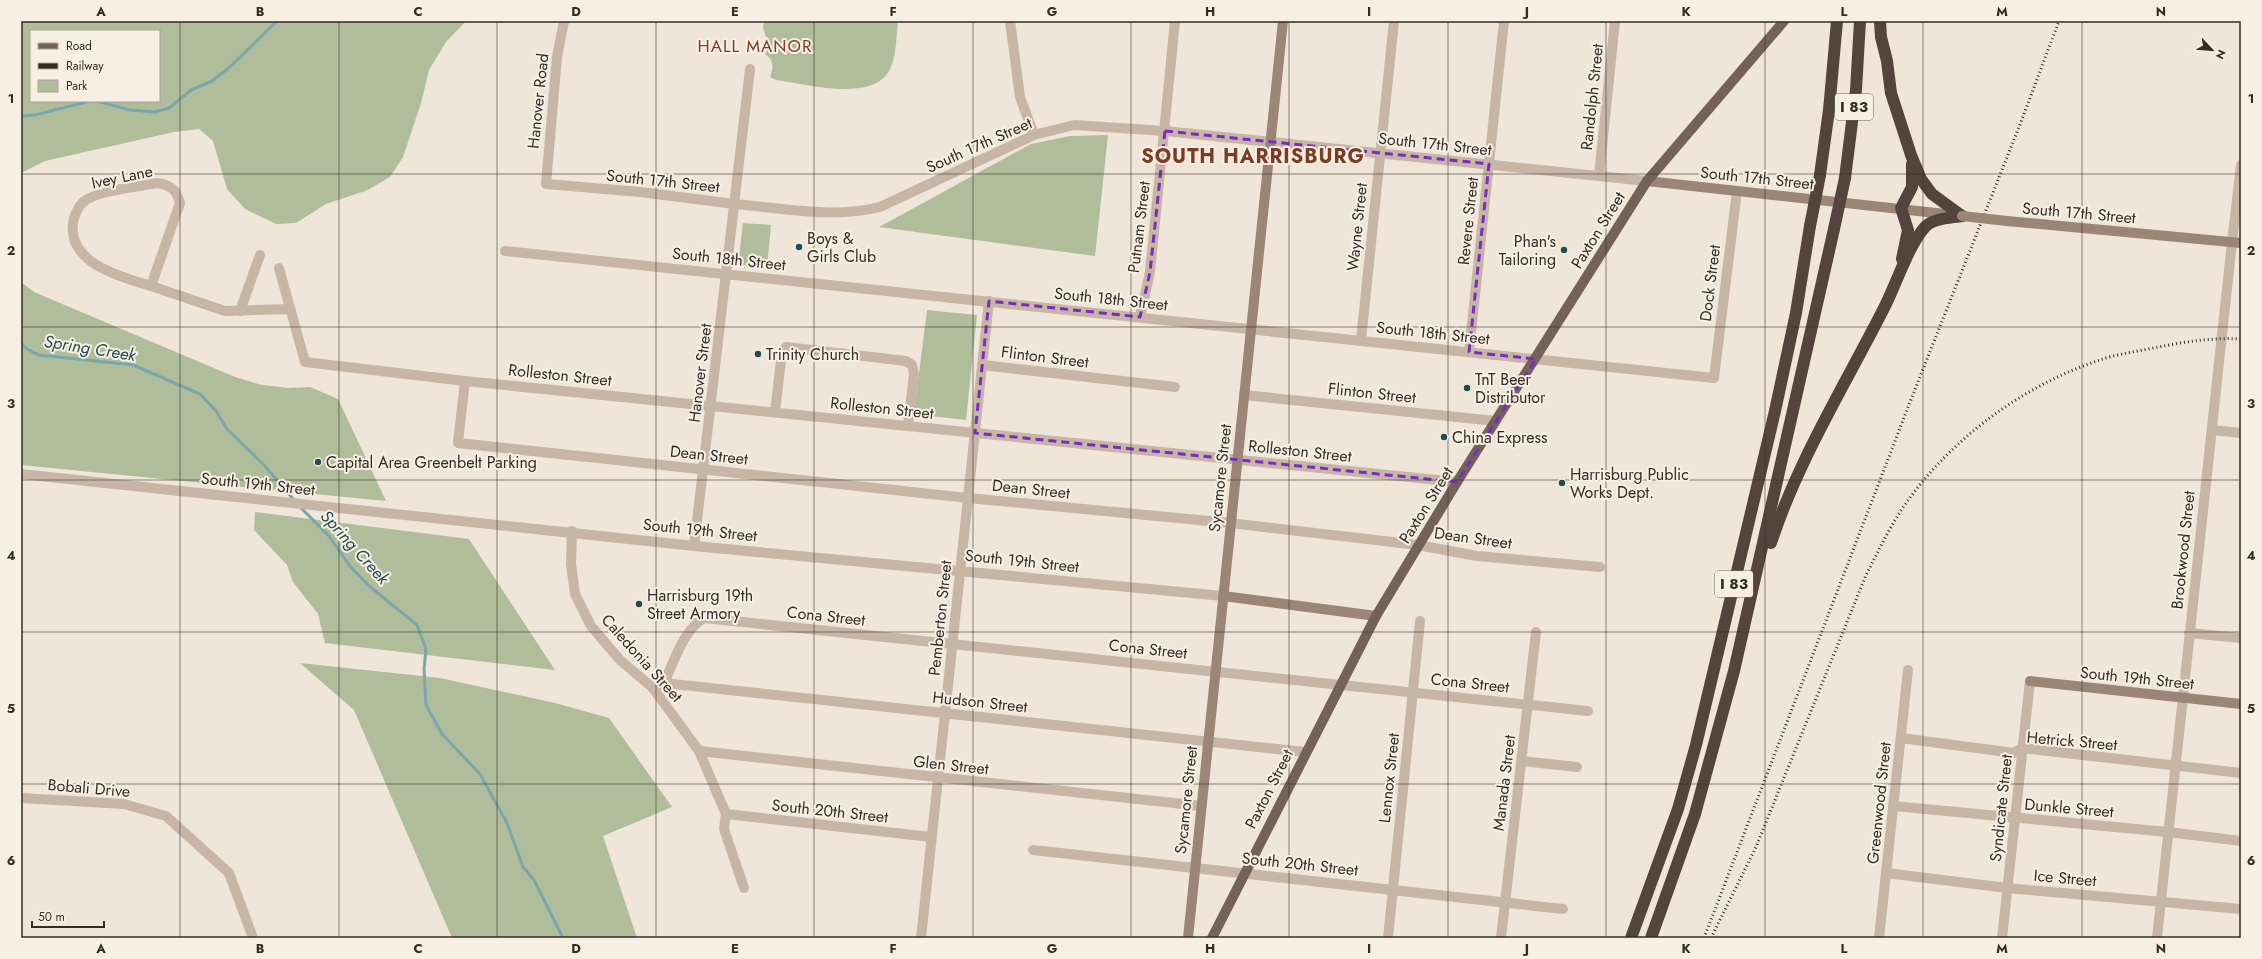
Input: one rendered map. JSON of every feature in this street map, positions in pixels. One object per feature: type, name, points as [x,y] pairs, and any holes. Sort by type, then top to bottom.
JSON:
[{"type":"highway","name":"I 83","points":[[1651,938],[1695,814],[1748,616],[1845,178],[1856,90],[1860,21]]},
{"type":"highway","points":[[1880,21],[1881,37],[1887,61],[1891,93],[1911,155],[1921,179],[1932,194],[1962,216]]},
{"type":"highway","name":"I 83","points":[[1631,938],[1678,809],[1696,745],[1775,411],[1796,313],[1820,174],[1829,110],[1837,27]]},
{"type":"highway","points":[[1885,306],[1897,276],[1906,238],[1907,223],[1901,208],[1912,187],[1913,171],[1911,155]]},
{"type":"highway","points":[[1748,616],[1777,526],[1810,450],[1885,306],[1919,236],[1926,226],[1936,221],[1962,216]]},
{"type":"main road","name":"Sycamore Street","points":[[1188,938],[1194,868],[1283,21]]},
{"type":"main road","name":"Paxton Street","points":[[1212,938],[1243,873],[1376,616],[1457,482],[1536,359],[1647,180],[1784,21]]},
{"type":"main road","name":"South 17th Street","points":[[1647,180],[2007,221],[2236,243]]},
{"type":"main road","name":"South 19th Street","points":[[1223,596],[1376,616]]},
{"type":"main road","name":"South 19th Street","points":[[2030,681],[2241,704]]},
{"type":"street","name":"Hanover Road","points":[[546,184],[557,56],[564,21]]},
{"type":"street","points":[[1010,21],[1020,97],[1034,135]]},
{"type":"street","name":"Putnam Street","points":[[1140,317],[1150,272],[1176,21]]},
{"type":"street","name":"Wayne Street","points":[[1360,340],[1394,21]]},
{"type":"street","name":"Revere Street","points":[[1469,352],[1504,21]]},
{"type":"street","name":"Randolph Street","points":[[1599,176],[1615,21]]},
{"type":"street","name":"Hanover Street","points":[[694,546],[750,69]]},
{"type":"street","name":"South 17th Street","points":[[546,184],[640,192],[734,204],[834,213],[864,210],[880,207],[1034,135],[1074,125],[1165,131],[1647,180]]},
{"type":"street","name":"Brookwood Street","points":[[2157,938],[2212,430],[2236,243],[2241,165]]},
{"type":"street","name":"Ivey Lane","points":[[151,286],[180,203],[177,193],[170,185],[157,183],[94,196],[83,202],[74,216],[72,234],[76,248],[95,264],[133,280],[225,311],[289,308]]},
{"type":"street","name":"Dock Street","points":[[1714,378],[1737,191]]},
{"type":"street","name":"South 18th Street","points":[[505,251],[1714,378]]},
{"type":"street","points":[[240,311],[260,255]]},
{"type":"street","points":[[279,268],[289,308]]},
{"type":"street","name":"Pemberton Street","points":[[921,938],[989,301]]},
{"type":"street","name":"Rolleston Street","points":[[289,308],[305,362],[465,381],[1457,482]]},
{"type":"street","points":[[775,412],[782,352],[786,347],[906,361],[912,365],[914,374],[908,425]]},
{"type":"street","name":"Flinton Street","points":[[982,364],[1175,387]]},
{"type":"street","name":"Dean Street","points":[[465,381],[458,442],[968,498],[1230,523],[1418,545],[1477,556],[1600,568]]},
{"type":"street","name":"Flinton Street","points":[[1244,395],[1496,421]]},
{"type":"street","points":[[2212,430],[2241,432]]},
{"type":"street","name":"South 19th Street","points":[[21,474],[694,546],[1223,596]]},
{"type":"street","name":"Caledonia Street","points":[[572,532],[571,564],[575,594],[591,626],[620,660],[652,688],[699,751],[726,814],[724,829],[744,888]]},
{"type":"street","name":"Cona Street","points":[[664,683],[689,631],[695,623],[704,618],[1588,711]]},
{"type":"street","name":"Lennox Street","points":[[1388,938],[1420,620]]},
{"type":"street","name":"Manada Street","points":[[1501,938],[1536,632]]},
{"type":"street","points":[[2190,633],[2241,638]]},
{"type":"street","name":"Greenwood Street","points":[[1883,938],[1886,873],[1908,670]]},
{"type":"street","name":"Syndicate Street","points":[[2002,938],[2030,681]]},
{"type":"street","name":"Hudson Street","points":[[652,688],[664,683],[1305,752]]},
{"type":"street","name":"Hetrick Street","points":[[1901,738],[2014,753],[2022,748],[2175,767],[2241,773]]},
{"type":"street","name":"Glen Street","points":[[699,751],[938,779],[1201,806]]},
{"type":"street","points":[[1522,761],[1577,767]]},
{"type":"street","name":"Bobali Drive","points":[[21,798],[124,804],[166,816],[229,873],[253,938]]},
{"type":"street","name":"Dunkle Street","points":[[1894,806],[2015,819],[2168,832],[2241,841]]},
{"type":"street","name":"South 20th Street","points":[[726,814],[931,837]]},
{"type":"street","name":"South 20th Street","points":[[1033,850],[1563,909]]},
{"type":"street","name":"Ice Street","points":[[1886,873],[2007,888],[2241,909]]},
{"type":"highlighted area","points":[[1165,131],[1489,164],[1469,352],[1536,359],[1457,482],[975,433],[989,301],[1140,317],[1150,272]]},
{"type":"green space","points":[[21,21],[466,21],[446,42],[429,70],[421,103],[403,157],[390,177],[368,190],[326,204],[296,223],[276,224],[245,209],[227,189],[213,141],[199,129],[174,132],[45,161],[21,173]]},
{"type":"green space","points":[[764,21],[898,21],[896,49],[893,62],[887,74],[878,82],[865,87],[835,89],[776,80],[770,77],[772,62],[765,54],[769,46],[763,28]]},
{"type":"green space","points":[[1108,135],[1095,256],[879,227],[1031,144],[1070,136]]},
{"type":"green space","points":[[743,223],[771,225],[767,267],[738,265]]},
{"type":"green space","points":[[21,282],[34,292],[235,377],[262,385],[289,388],[310,387],[338,399],[386,501],[21,465]]},
{"type":"green space","points":[[927,310],[977,315],[966,420],[914,414]]},
{"type":"green space","points":[[255,512],[469,539],[555,670],[325,643],[318,614],[293,582],[287,565],[254,530]]},
{"type":"green space","points":[[300,663],[440,678],[555,703],[609,718],[672,807],[603,836],[637,938],[452,938],[354,710]]},
{"type":"waterway","name":"Spring Creek","points":[[101,102],[130,110],[155,112],[169,108],[191,90],[212,81],[231,66],[277,21]]},
{"type":"waterway","name":"Spring Creek","points":[[21,116],[35,115],[86,102]]},
{"type":"waterway","name":"Spring Creek","points":[[21,343],[27,349],[39,355],[133,365],[200,394],[216,411],[227,429],[264,465],[294,500]]},
{"type":"waterway","name":"Spring Creek","points":[[300,507],[328,535],[350,566],[368,585],[417,625],[426,649],[424,669],[426,705],[442,734],[480,774],[507,823],[523,867],[534,880],[563,938]]},
{"type":"railway","points":[[1704,938],[1910,402],[2021,122],[2059,21]]},
{"type":"railway","points":[[1711,938],[1756,847],[1866,575],[1899,514],[1923,481],[1968,435],[1993,416],[2047,382],[2076,369],[2106,358],[2127,353],[2194,341],[2241,339]]},
{"type":"place","name":"Boys & Girls Club","points":[[799,247]]},
{"type":"place","name":"Phan's Tailoring","points":[[1564,250]]},
{"type":"place","name":"Trinity Church","points":[[758,354]]},
{"type":"place","name":"TnT Beer Distributor","points":[[1467,388]]},
{"type":"place","name":"China Express","points":[[1444,437]]},
{"type":"place","name":"Capital Area Greenbelt Parking","points":[[318,462]]},
{"type":"place","name":"Harrisburg Public Works Dept.","points":[[1562,483]]},
{"type":"place","name":"Harrisburg 19th Street Armory","points":[[639,604]]},
{"type":"district","name":"HALL MANOR","points":[[755,46]]},
{"type":"district","name":"SOUTH HARRISBURG","points":[[1253,156]]}]
